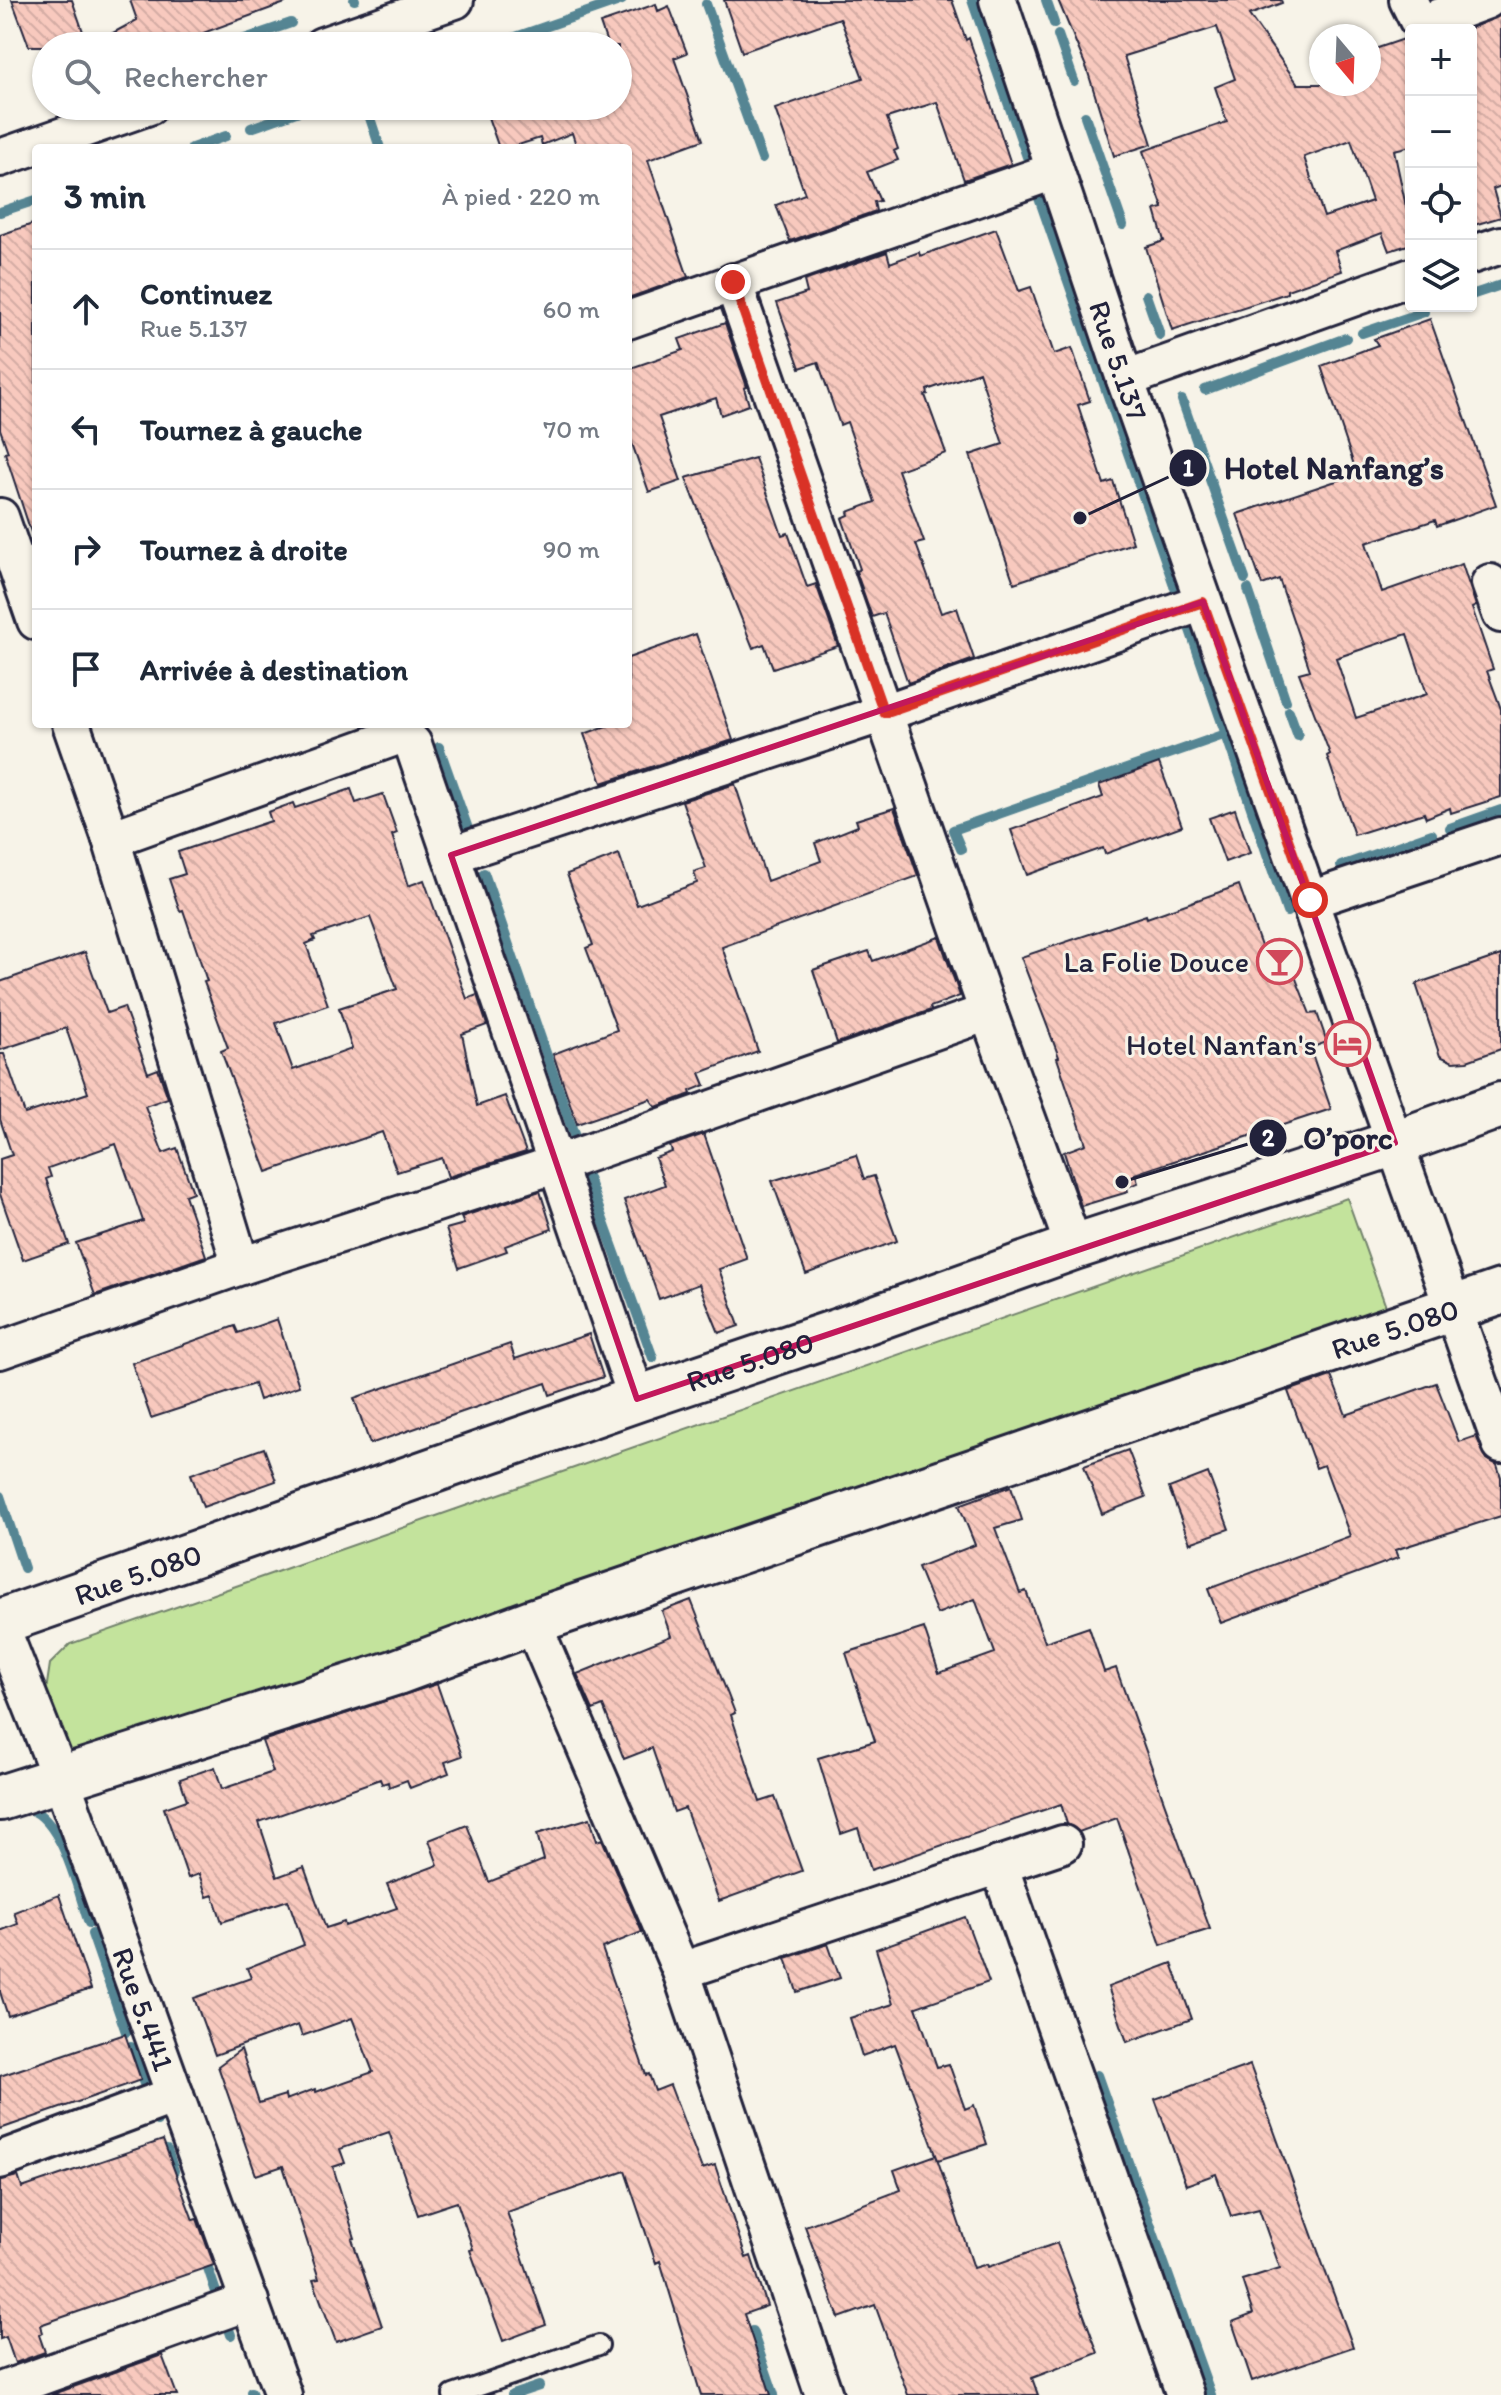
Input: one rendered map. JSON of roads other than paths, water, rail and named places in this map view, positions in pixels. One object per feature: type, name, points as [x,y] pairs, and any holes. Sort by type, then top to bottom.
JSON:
[{"type":"main road","name":"Rue 5.080","points":[[0,1623],[1074,1247],[1395,1143],[1501,1105]]},
{"type":"main road","name":"Rue 5.080","points":[[0,1798],[397,1672],[532,1622],[1501,1292]]},
{"type":"street","points":[[362,32],[455,0]]},
{"type":"street","name":"Rue 5.137","points":[[998,0],[1125,379],[1501,1444]]},
{"type":"street","points":[[1408,0],[1418,20],[1430,21],[1487,0]]},
{"type":"street","points":[[40,144],[109,120]]},
{"type":"street","points":[[0,158],[32,147]]},
{"type":"street","points":[[632,319],[1054,171]]},
{"type":"street","points":[[1477,253],[1501,245]]},
{"type":"street","points":[[1125,379],[1405,279]]},
{"type":"street","points":[[733,282],[988,1012],[1074,1247]]},
{"type":"street","points":[[15,531],[32,604]]},
{"type":"street","points":[[451,855],[884,713],[1203,602]]},
{"type":"street","points":[[72,728],[111,839],[241,1266]]},
{"type":"street","points":[[111,839],[398,736],[406,737],[413,744],[637,1399]]},
{"type":"street","points":[[1310,900],[1501,836]]},
{"type":"street","points":[[0,1350],[241,1266],[557,1164],[988,1012]]},
{"type":"street","points":[[532,1622],[681,1971],[824,2395]]},
{"type":"street","name":"Rue 5.441","points":[[0,1623],[61,1779],[283,2395]]},
{"type":"street","points":[[681,1971],[1063,1844]]},
{"type":"street","points":[[999,1865],[1185,2395]]},
{"type":"street","points":[[0,2160],[175,2095]]},
{"type":"street","points":[[0,2391],[250,2301]]},
{"type":"lane","points":[[453,2395],[599,2345]]},
{"type":"waterway","points":[[530,32],[622,0]]},
{"type":"waterway","points":[[972,0],[1032,171]]},
{"type":"waterway","points":[[1046,0],[1054,23]]},
{"type":"waterway","points":[[706,4],[762,159]]},
{"type":"waterway","points":[[265,32],[291,23]]},
{"type":"waterway","points":[[1058,35],[1074,81]]},
{"type":"waterway","points":[[1085,116],[1123,225]]},
{"type":"waterway","points":[[251,128],[274,120]]},
{"type":"waterway","points":[[371,120],[379,144]]},
{"type":"waterway","points":[[203,144],[226,136]]},
{"type":"waterway","points":[[1039,198],[1181,605]]},
{"type":"waterway","points":[[0,212],[32,201]]},
{"type":"waterway","points":[[1477,293],[1501,285]]},
{"type":"waterway","points":[[1146,295],[1160,335]]},
{"type":"waterway","points":[[1362,333],[1424,312]]},
{"type":"waterway","points":[[1205,390],[1346,338]]},
{"type":"waterway","points":[[1182,400],[1245,579]]},
{"type":"waterway","points":[[1248,589],[1286,701]]},
{"type":"waterway","points":[[1188,624],[1287,912]]},
{"type":"waterway","points":[[1289,711],[1298,736]]},
{"type":"waterway","points":[[961,849],[953,830],[1226,734]]},
{"type":"waterway","points":[[439,747],[472,840]]},
{"type":"waterway","points":[[1450,828],[1501,810]]},
{"type":"waterway","points":[[1341,866],[1432,834]]},
{"type":"waterway","points":[[484,873],[576,1140]]},
{"type":"waterway","points":[[586,1173],[653,1358]]},
{"type":"waterway","points":[[0,1496],[24,1568]]},
{"type":"waterway","points":[[22,1807],[36,1812],[48,1822],[58,1837],[89,1923]]},
{"type":"waterway","points":[[92,1934],[126,2032]]},
{"type":"waterway","points":[[131,2047],[157,2121]]},
{"type":"waterway","points":[[1097,2075],[1211,2395]]},
{"type":"waterway","points":[[167,2150],[174,2171]]},
{"type":"waterway","points":[[204,2256],[220,2304]]},
{"type":"waterway","points":[[220,2322],[226,2320],[231,2335]]},
{"type":"waterway","points":[[752,2331],[774,2395]]},
{"type":"waterway","points":[[512,2395],[539,2386]]},
{"type":"place","name":"Hotel Nanfang’s","points":[[1080,518]]},
{"type":"place","name":"La Folie Douce","points":[[1280,961]]},
{"type":"place","name":"Hotel Nanfan's","points":[[1348,1044]]},
{"type":"place","name":"O’porc","points":[[1122,1182]]}]
